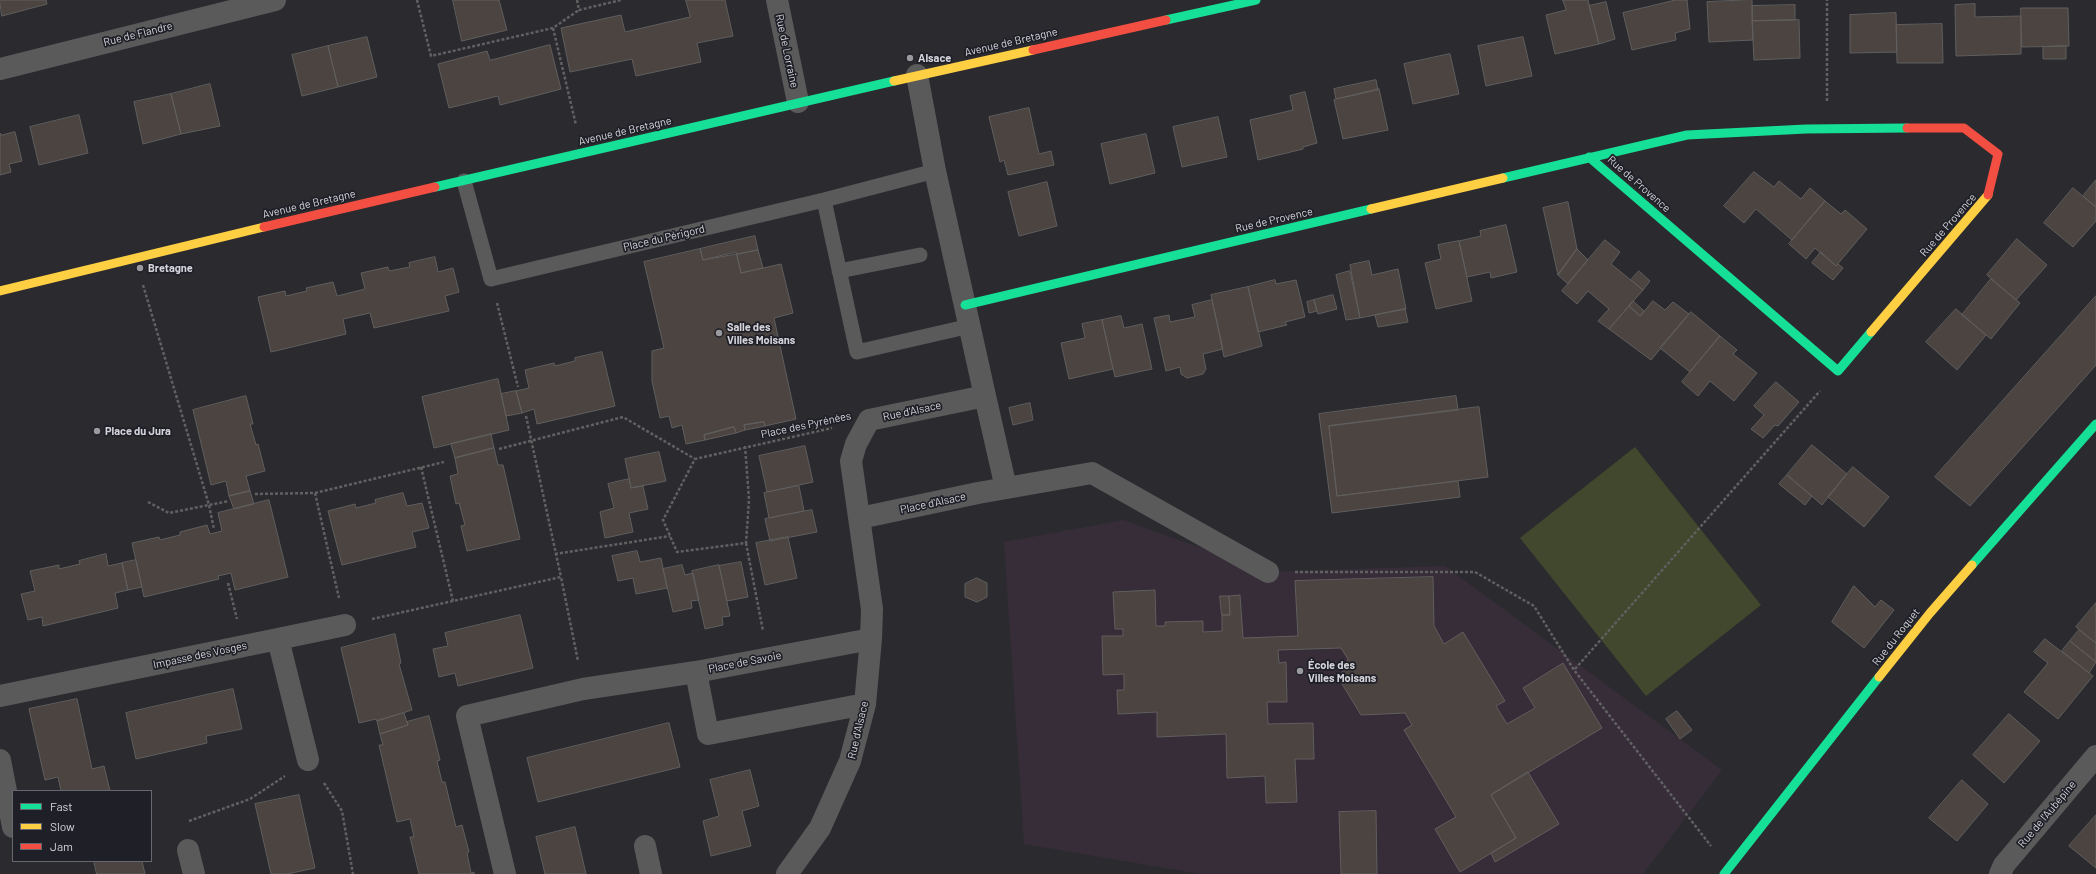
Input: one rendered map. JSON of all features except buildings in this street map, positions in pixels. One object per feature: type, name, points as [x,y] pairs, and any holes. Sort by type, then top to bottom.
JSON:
[{"type":"street","name":"Rue de Lorraine","points":[[777,0],[798,102]]},
{"type":"street","name":"Avenue de Bretagne","points":[[0,291],[252,229],[464,181],[798,102],[1256,0]]},
{"type":"street","name":"Rue de Flandre","points":[[0,69],[262,1]]},
{"type":"street","points":[[918,75],[935,171],[1006,488]]},
{"type":"street","name":"Rue de Provence","points":[[965,305],[1589,157],[1687,135],[1806,129],[1964,128],[1998,154],[1986,198],[1838,372],[1589,157]]},
{"type":"street","name":"Rue d'Alsace","points":[[787,874],[820,828],[850,761],[865,704],[871,639],[872,609],[851,461],[856,444],[869,420],[985,396]]},
{"type":"street","name":"Rue du Roquet","points":[[1726,871],[1930,613],[2096,424]]},
{"type":"street","name":"Place d'Alsace","points":[[860,518],[1006,488],[1092,473],[1268,572]]},
{"type":"street","name":"Impasse des Vosges","points":[[0,696],[345,625]]},
{"type":"street","points":[[278,639],[308,760]]},
{"type":"street","name":"Place de Savoie","points":[[865,704],[708,734],[696,672],[871,639]]},
{"type":"street","points":[[505,874],[467,716],[583,688],[696,672]]},
{"type":"street","name":"Rue de l'Aubépine","points":[[2000,874],[2004,865],[2096,756]]},
{"type":"street","points":[[0,760],[12,822]]},
{"type":"street","points":[[645,846],[651,874]]},
{"type":"street","points":[[188,850],[194,874]]},
{"type":"lane","name":"Place du Périgord","points":[[490,279],[824,200],[935,171]]},
{"type":"lane","points":[[464,181],[490,279]]},
{"type":"lane","points":[[824,200],[857,352],[970,326]]},
{"type":"lane","points":[[839,271],[920,255]]},
{"type":"path","points":[[417,0],[431,56],[553,28],[579,10],[621,0]]},
{"type":"path","points":[[577,0],[579,10]]},
{"type":"path","points":[[1827,0],[1827,130]]},
{"type":"path","points":[[553,28],[583,153]]},
{"type":"path","points":[[135,258],[209,505],[214,529]]},
{"type":"path","points":[[490,279],[518,387]]},
{"type":"path","points":[[1574,670],[1838,372]]},
{"type":"path","points":[[526,416],[561,577],[583,688]]},
{"type":"path","points":[[499,448],[623,417],[695,459],[662,520],[677,552],[746,543]]},
{"type":"path","name":"Place des Pyrénées","points":[[695,459],[745,446],[869,420]]},
{"type":"path","points":[[745,446],[749,499],[746,543],[768,658]]},
{"type":"path","points":[[255,494],[315,493],[444,462]]},
{"type":"path","points":[[421,467],[452,601]]},
{"type":"path","points":[[315,493],[345,625],[561,577]]},
{"type":"path","points":[[148,502],[169,513],[229,501]]},
{"type":"path","points":[[555,554],[670,536]]},
{"type":"path","points":[[1268,572],[1475,572],[1534,606],[1574,670],[1726,871]]},
{"type":"path","points":[[228,583],[243,646]]},
{"type":"path","points":[[188,850],[187,821],[250,799],[308,760],[342,811],[353,874]]},
{"type":"shaded area","name":"École des Villes Moisans","points":[[1123,520],[1268,572],[1445,566],[1722,770],[1643,874],[1200,874],[1024,844],[1004,542]]},
{"type":"green space","points":[[1635,447],[1761,605],[1646,696],[1520,538]]},
{"type":"traffic: fast","points":[[1166,20],[1256,0]]},
{"type":"traffic: fast","points":[[435,187],[894,81]]},
{"type":"traffic: fast","points":[[1503,178],[1687,135],[1806,129],[1907,128]]},
{"type":"traffic: fast","points":[[1589,157],[1838,371],[1871,332]]},
{"type":"traffic: fast","points":[[965,305],[1371,209]]},
{"type":"traffic: fast","points":[[1972,565],[2096,424]]},
{"type":"traffic: fast","points":[[1724,874],[1879,677]]},
{"type":"traffic: slow","points":[[894,81],[1033,50]]},
{"type":"traffic: slow","points":[[1371,209],[1503,178]]},
{"type":"traffic: slow","points":[[1871,332],[1988,195]]},
{"type":"traffic: slow","points":[[0,291],[264,227]]},
{"type":"traffic: slow","points":[[1879,677],[1930,613],[1972,565]]},
{"type":"traffic: jam","points":[[1033,50],[1166,20]]},
{"type":"traffic: jam","points":[[1907,128],[1964,128],[1998,154],[1988,195]]},
{"type":"traffic: jam","points":[[264,227],[435,187]]},
{"type":"place","name":"Alsace","points":[[910,58]]},
{"type":"place","name":"Bretagne","points":[[140,268]]},
{"type":"place","name":"Salle des Villes Moisans","points":[[719,333]]},
{"type":"place","name":"Place du Jura","points":[[97,431]]},
{"type":"place","name":"École des Villes Moisans","points":[[1300,671]]}]
